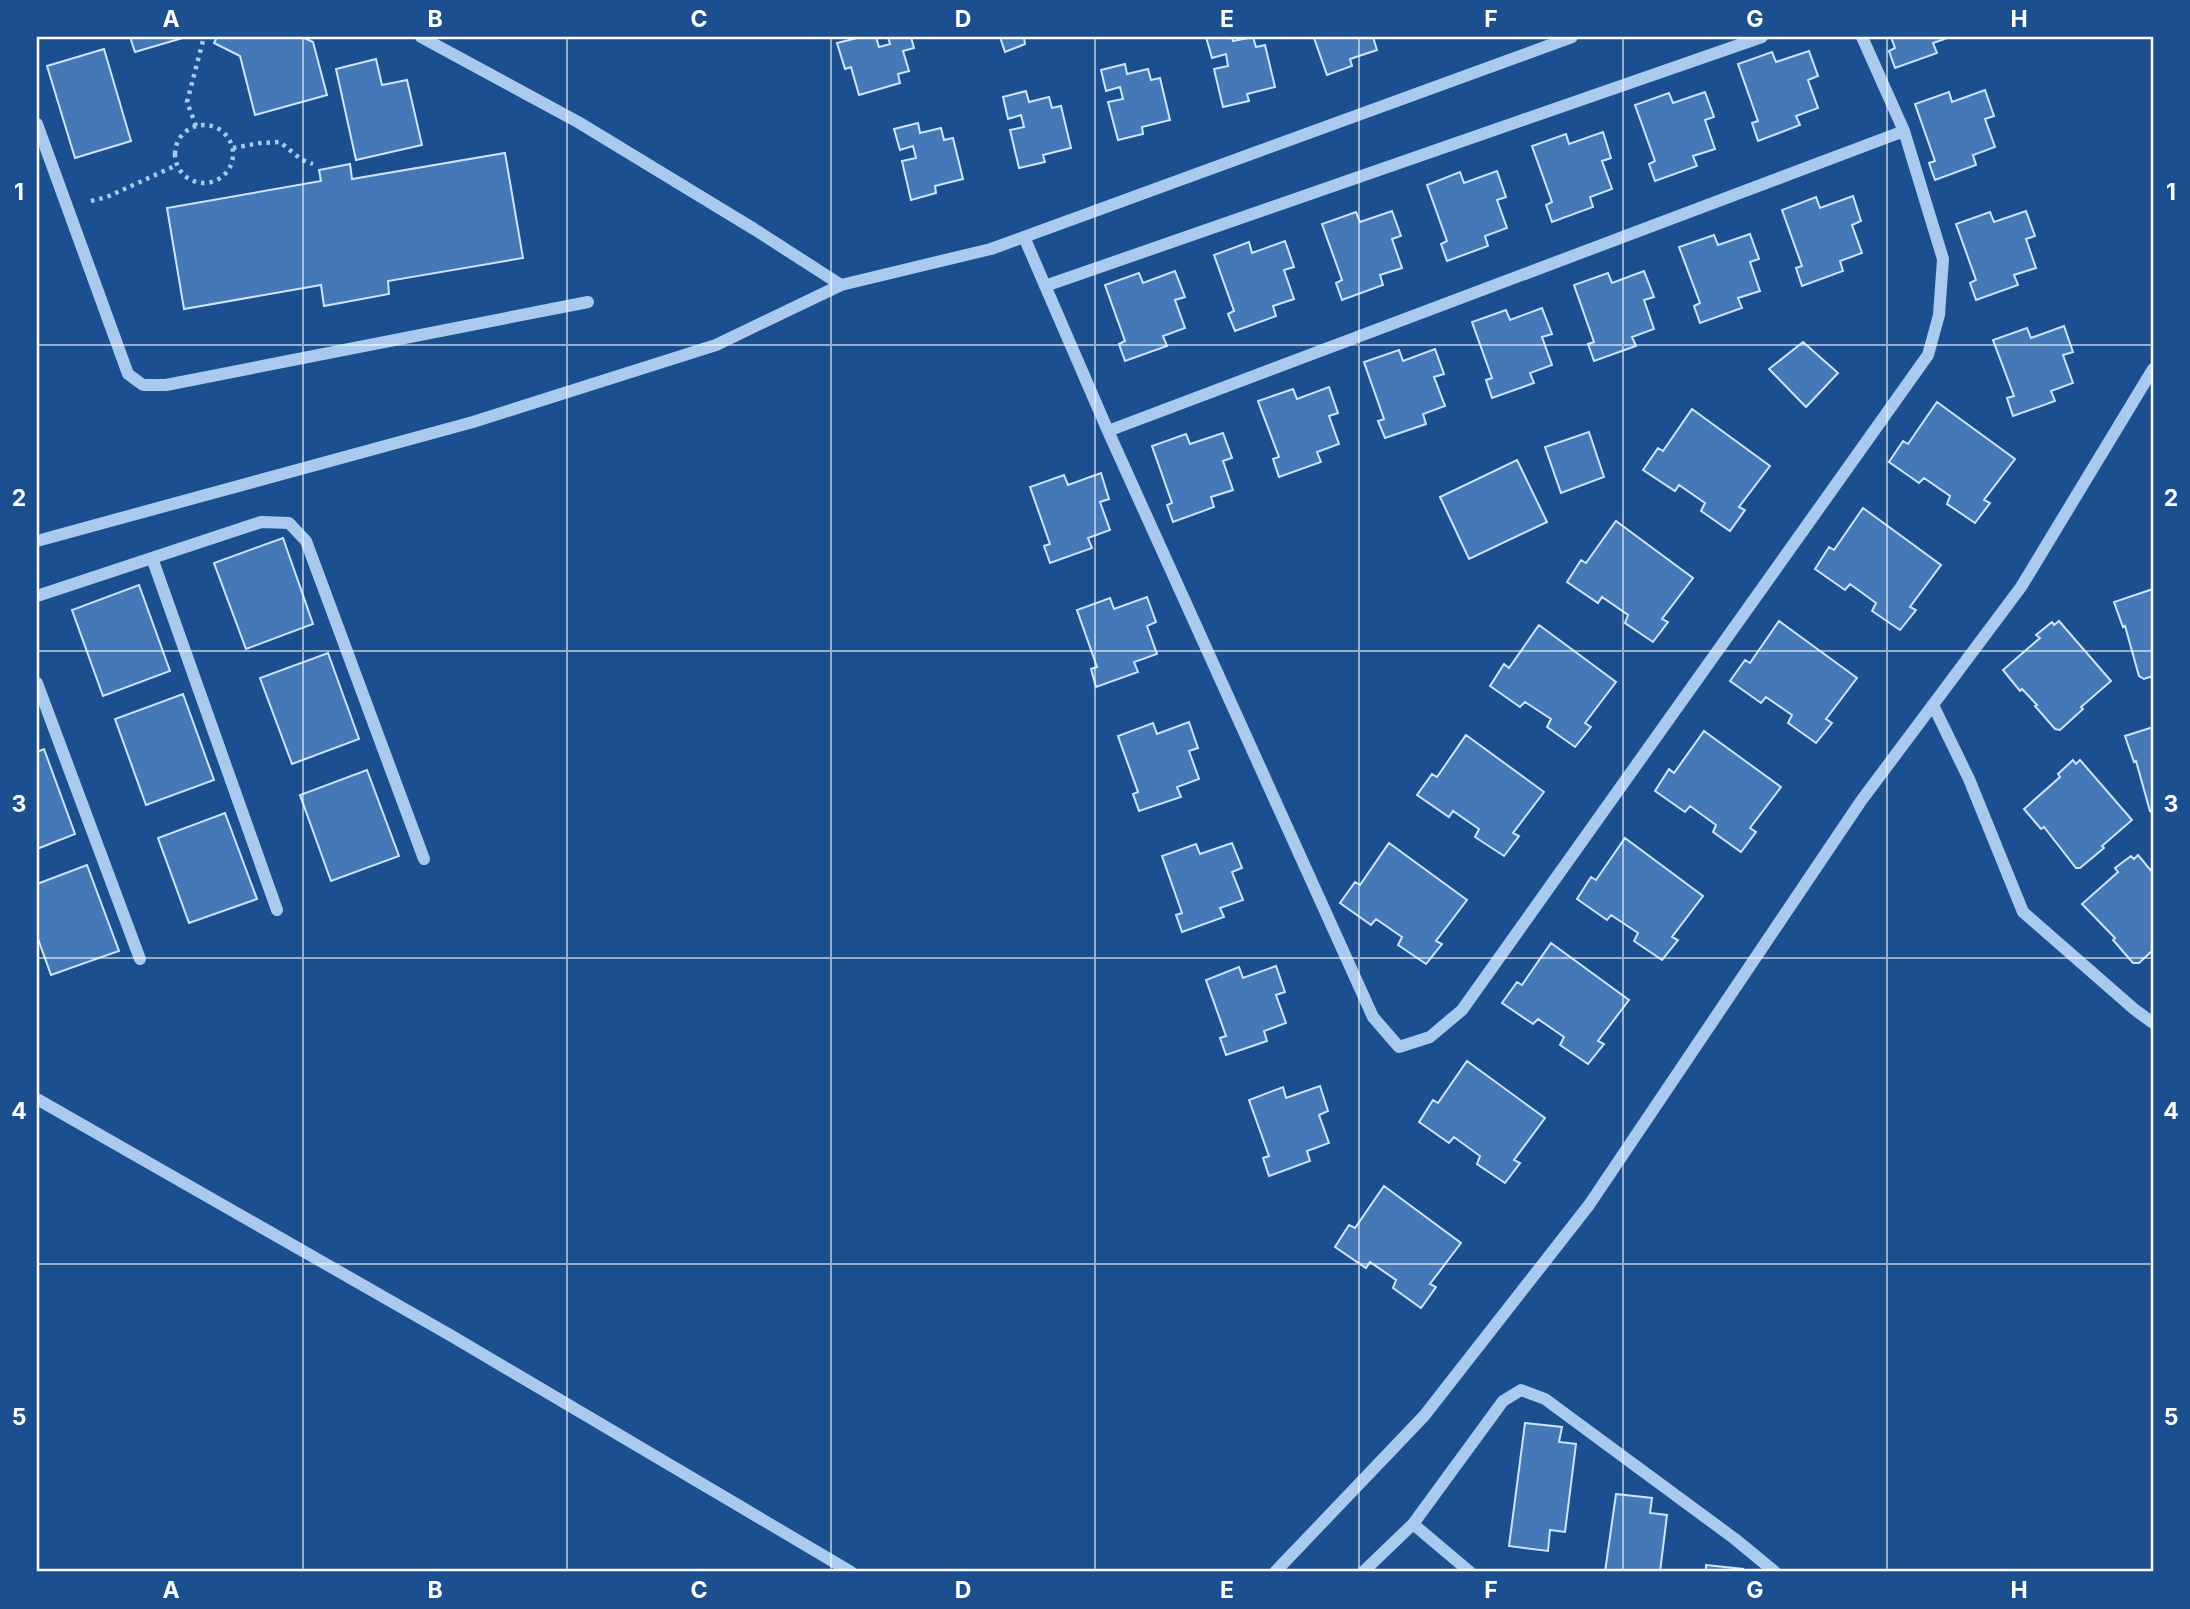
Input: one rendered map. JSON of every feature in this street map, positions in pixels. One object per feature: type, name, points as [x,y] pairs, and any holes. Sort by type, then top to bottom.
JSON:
[{"type":"street","points":[[421,37],[578,122],[841,285]]},
{"type":"street","points":[[37,541],[473,422],[703,349],[841,285],[991,249],[1572,37]]},
{"type":"street","points":[[1045,286],[1762,37]]},
{"type":"street","points":[[1024,237],[1108,431],[1373,1017],[1399,1047],[1430,1037],[1462,1010],[1927,355],[1939,314],[1943,259],[1905,131],[1862,37]]},
{"type":"street","points":[[37,124],[128,374],[143,385],[166,385],[588,302]]},
{"type":"street","points":[[1108,431],[1905,131]]},
{"type":"street","points":[[1275,1572],[1424,1416],[1589,1205],[1861,801],[2021,587],[2153,369]]},
{"type":"street","points":[[37,596],[261,522],[289,523],[306,541],[424,859]]},
{"type":"street","points":[[152,558],[277,910]]},
{"type":"street","points":[[37,683],[140,959]]},
{"type":"street","points":[[1933,705],[1969,779],[2023,912],[2150,1016]]},
{"type":"street","points":[[37,1099],[450,1335],[851,1572]]},
{"type":"street","points":[[1363,1572],[1413,1524],[1503,1401],[1521,1390],[1545,1399],[1735,1539],[1775,1572]]},
{"type":"street","points":[[1413,1524],[1470,1572]]},
{"type":"path","points":[[196,126],[187,102],[204,37]]},
{"type":"path","points":[[196,126],[215,127],[229,139],[233,148],[230,167],[217,180],[199,182],[182,173],[177,165],[176,146],[180,137],[196,126]]},
{"type":"path","points":[[233,148],[280,142],[302,160],[313,164]]},
{"type":"path","points":[[69,208],[107,197],[177,165]]},
{"type":"building","points":[[130,37],[186,37],[135,52]]},
{"type":"building","points":[[217,37],[302,37],[313,42],[327,95],[255,115],[240,56],[214,43]]},
{"type":"building","points":[[861,37],[876,37],[879,47],[890,44],[888,37],[911,37],[914,48],[903,51],[909,71],[898,74],[900,83],[859,95],[851,67],[845,69],[837,43]]},
{"type":"building","points":[[1000,37],[1024,37],[1025,44],[1005,52]]},
{"type":"building","points":[[1206,37],[1232,37],[1233,41],[1253,37],[1256,47],[1265,45],[1275,87],[1247,94],[1249,101],[1223,107],[1214,69],[1228,66],[1226,54],[1212,58]]},
{"type":"building","points":[[1373,37],[1377,50],[1350,59],[1352,66],[1327,75],[1314,38]]},
{"type":"building","points":[[1891,37],[1950,37],[1933,43],[1937,53],[1895,68],[1889,51],[1895,48]]},
{"type":"building","points":[[104,49],[131,141],[75,158],[47,66]]},
{"type":"building","points":[[1809,51],[1818,76],[1808,80],[1818,108],[1796,116],[1800,125],[1758,141],[1752,123],[1758,121],[1738,64],[1772,52],[1776,62]]},
{"type":"building","points":[[376,59],[382,85],[407,80],[422,145],[356,160],[336,69]]},
{"type":"building","points":[[1125,64],[1127,74],[1148,69],[1151,80],[1160,78],[1170,120],[1142,127],[1143,134],[1118,140],[1108,102],[1123,99],[1120,87],[1106,91],[1101,70]]},
{"type":"building","points":[[1985,90],[1994,116],[1985,119],[1995,147],[1973,155],[1976,165],[1935,180],[1929,163],[1935,161],[1915,104],[1949,92],[1952,102]]},
{"type":"building","points":[[1026,91],[1029,102],[1049,97],[1052,108],[1061,106],[1071,148],[1043,155],[1045,162],[1019,168],[1010,130],[1024,127],[1021,115],[1008,119],[1003,97]]},
{"type":"building","points":[[1705,92],[1714,117],[1705,120],[1715,149],[1693,156],[1697,166],[1655,181],[1649,164],[1655,161],[1635,105],[1669,93],[1673,103]]},
{"type":"building","points":[[918,123],[920,133],[941,128],[944,140],[953,138],[963,179],[935,186],[936,193],[911,200],[902,161],[916,158],[913,146],[900,150],[894,129]]},
{"type":"building","points":[[1603,132],[1611,158],[1602,161],[1612,189],[1590,197],[1593,207],[1552,222],[1546,205],[1552,202],[1532,146],[1566,134],[1569,144]]},
{"type":"building","points":[[505,153],[523,258],[388,281],[389,294],[324,306],[321,285],[184,309],[167,208],[321,181],[319,170],[350,164],[352,179]]},
{"type":"building","points":[[1497,171],[1506,197],[1497,200],[1507,228],[1485,236],[1488,246],[1447,261],[1441,244],[1447,241],[1427,185],[1460,172],[1464,183]]},
{"type":"building","points":[[1853,196],[1861,221],[1852,225],[1862,253],[1840,261],[1843,271],[1802,286],[1796,268],[1802,266],[1782,210],[1816,197],[1820,208]]},
{"type":"building","points":[[1392,211],[1401,236],[1392,239],[1402,268],[1380,275],[1383,285],[1342,300],[1336,283],[1342,280],[1322,224],[1356,212],[1360,222]]},
{"type":"building","points":[[2026,211],[2035,236],[2026,239],[2036,268],[2014,275],[2018,285],[1976,300],[1970,283],[1976,280],[1956,224],[1990,212],[1994,222]]},
{"type":"building","points":[[1750,234],[1759,259],[1750,262],[1760,291],[1738,298],[1742,308],[1700,323],[1694,306],[1700,303],[1679,247],[1714,235],[1718,245]]},
{"type":"building","points":[[1285,241],[1294,267],[1284,270],[1294,299],[1273,306],[1276,316],[1235,331],[1228,314],[1234,311],[1214,255],[1249,242],[1252,253]]},
{"type":"building","points":[[1175,271],[1185,297],[1175,300],[1185,328],[1163,336],[1167,346],[1125,361],[1119,344],[1125,341],[1105,285],[1139,273],[1143,283]]},
{"type":"building","points":[[1644,271],[1654,297],[1644,300],[1654,329],[1632,337],[1636,346],[1594,361],[1588,344],[1594,342],[1574,285],[1608,273],[1612,283]]},
{"type":"building","points":[[1542,308],[1552,334],[1542,337],[1552,365],[1530,373],[1534,383],[1492,398],[1486,380],[1492,378],[1472,322],[1506,310],[1510,320]]},
{"type":"building","points":[[2064,326],[2073,352],[2063,355],[2073,383],[2051,391],[2055,401],[2013,416],[2007,398],[2014,396],[1993,340],[2027,328],[2031,338]]},
{"type":"building","points":[[1803,342],[1838,373],[1806,407],[1769,369]]},
{"type":"building","points":[[1435,349],[1444,374],[1434,377],[1445,406],[1423,414],[1426,424],[1385,438],[1378,421],[1384,419],[1364,362],[1399,350],[1403,361]]},
{"type":"building","points":[[1329,387],[1338,413],[1329,416],[1339,444],[1317,452],[1321,462],[1279,477],[1273,459],[1279,457],[1258,401],[1293,389],[1297,399]]},
{"type":"building","points":[[1937,402],[2015,459],[1984,500],[1990,503],[1975,523],[1947,504],[1950,496],[1924,478],[1919,483],[1889,462],[1903,441],[1908,444]]},
{"type":"building","points":[[1692,409],[1770,466],[1739,507],[1745,510],[1730,531],[1701,511],[1705,503],[1679,485],[1675,491],[1643,470],[1658,448],[1663,451]]},
{"type":"building","points":[[1589,432],[1604,477],[1561,493],[1545,447]]},
{"type":"building","points":[[1223,433],[1232,458],[1223,461],[1233,490],[1211,497],[1214,507],[1173,522],[1167,505],[1172,503],[1152,446],[1186,434],[1190,444]]},
{"type":"building","points":[[1517,460],[1547,522],[1469,559],[1440,497]]},
{"type":"building","points":[[1101,473],[1109,499],[1100,502],[1110,530],[1088,538],[1092,548],[1050,563],[1044,546],[1050,544],[1030,487],[1064,475],[1068,485]]},
{"type":"building","points":[[1863,508],[1941,565],[1910,607],[1916,610],[1900,630],[1872,611],[1876,603],[1850,584],[1845,590],[1815,569],[1829,547],[1834,550]]},
{"type":"building","points":[[1616,521],[1693,578],[1662,619],[1668,622],[1653,642],[1625,623],[1628,615],[1602,597],[1598,603],[1567,582],[1581,560],[1586,563]]},
{"type":"building","points":[[283,538],[313,624],[246,649],[214,563]]},
{"type":"building","points":[[139,585],[170,671],[103,696],[72,610]]},
{"type":"building","points":[[2153,589],[2153,676],[2144,679],[2139,676],[2125,626],[2123,627],[2114,602]]},
{"type":"building","points":[[1147,597],[1156,622],[1147,626],[1157,654],[1134,662],[1138,672],[1096,687],[1091,669],[1097,667],[1077,610],[1110,598],[1114,609]]},
{"type":"building","points":[[1779,621],[1857,678],[1826,719],[1832,723],[1816,743],[1788,723],[1792,715],[1766,697],[1761,703],[1730,681],[1745,660],[1750,663]]},
{"type":"building","points":[[2059,621],[2111,681],[2060,730],[2055,729],[2035,706],[2037,705],[2022,689],[2020,691],[2003,670],[2040,638],[2036,635],[2052,622],[2054,625]]},
{"type":"building","points":[[1539,625],[1616,682],[1585,723],[1591,727],[1575,747],[1547,727],[1551,719],[1525,702],[1520,707],[1490,686],[1504,664],[1509,668]]},
{"type":"building","points":[[328,653],[359,739],[292,764],[260,678]]},
{"type":"building","points":[[183,694],[214,780],[146,805],[115,719]]},
{"type":"building","points":[[1189,722],[1198,748],[1189,751],[1199,779],[1177,787],[1181,797],[1139,811],[1133,794],[1138,792],[1118,736],[1153,723],[1157,734]]},
{"type":"building","points":[[2153,727],[2153,813],[2150,811],[2136,761],[2134,762],[2125,736]]},
{"type":"building","points":[[1704,731],[1781,787],[1750,828],[1756,832],[1741,852],[1713,832],[1716,825],[1690,806],[1685,812],[1655,791],[1669,769],[1674,773]]},
{"type":"building","points":[[1466,735],[1544,792],[1513,833],[1519,836],[1504,856],[1475,837],[1479,829],[1453,811],[1449,817],[1417,795],[1432,774],[1437,777]]},
{"type":"building","points":[[44,749],[75,834],[37,849],[37,752]]},
{"type":"building","points":[[2073,760],[2076,764],[2080,760],[2132,820],[2080,868],[2076,868],[2044,827],[2041,829],[2024,809],[2060,777],[2058,774]]},
{"type":"building","points":[[367,770],[399,856],[331,881],[300,795]]},
{"type":"building","points":[[225,813],[257,899],[189,923],[158,838]]},
{"type":"building","points":[[1625,838],[1703,896],[1672,937],[1678,940],[1662,960],[1634,941],[1638,933],[1611,915],[1607,920],[1577,899],[1591,877],[1596,880]]},
{"type":"building","points":[[1232,843],[1242,868],[1232,872],[1243,900],[1220,908],[1224,917],[1182,932],[1176,915],[1182,913],[1162,856],[1196,844],[1200,854]]},
{"type":"building","points":[[1389,843],[1467,900],[1436,941],[1442,944],[1426,964],[1398,945],[1402,937],[1376,919],[1371,925],[1340,903],[1355,882],[1360,885]]},
{"type":"building","points":[[2138,855],[2153,873],[2153,950],[2139,963],[2133,963],[2113,940],[2115,938],[2082,904],[2118,872],[2115,868],[2131,856],[2134,859]]},
{"type":"building","points":[[87,865],[119,951],[51,975],[37,936],[37,884]]},
{"type":"building","points":[[1551,943],[1629,1000],[1598,1041],[1604,1044],[1588,1064],[1560,1045],[1564,1037],[1538,1019],[1533,1024],[1502,1003],[1517,982],[1522,985]]},
{"type":"building","points":[[1276,966],[1285,992],[1276,995],[1286,1023],[1264,1031],[1267,1041],[1226,1055],[1220,1038],[1226,1036],[1206,980],[1239,967],[1243,978]]},
{"type":"building","points":[[1467,1061],[1545,1118],[1514,1160],[1520,1163],[1505,1183],[1477,1164],[1480,1156],[1454,1137],[1449,1143],[1419,1122],[1433,1100],[1438,1103]]},
{"type":"building","points":[[1320,1086],[1328,1111],[1319,1115],[1329,1143],[1307,1151],[1310,1161],[1269,1176],[1263,1158],[1269,1156],[1249,1100],[1283,1087],[1286,1098]]},
{"type":"building","points":[[1384,1186],[1461,1243],[1430,1284],[1436,1287],[1421,1308],[1393,1288],[1396,1280],[1370,1262],[1366,1268],[1335,1247],[1349,1225],[1355,1228]]},
{"type":"building","points":[[1525,1423],[1562,1427],[1559,1442],[1576,1444],[1565,1532],[1550,1530],[1548,1551],[1509,1546]]},
{"type":"building","points":[[1616,1494],[1652,1498],[1650,1513],[1667,1515],[1660,1572],[1605,1572]]},
{"type":"building","points":[[1706,1565],[1743,1569],[1743,1572],[1706,1572]]}]
